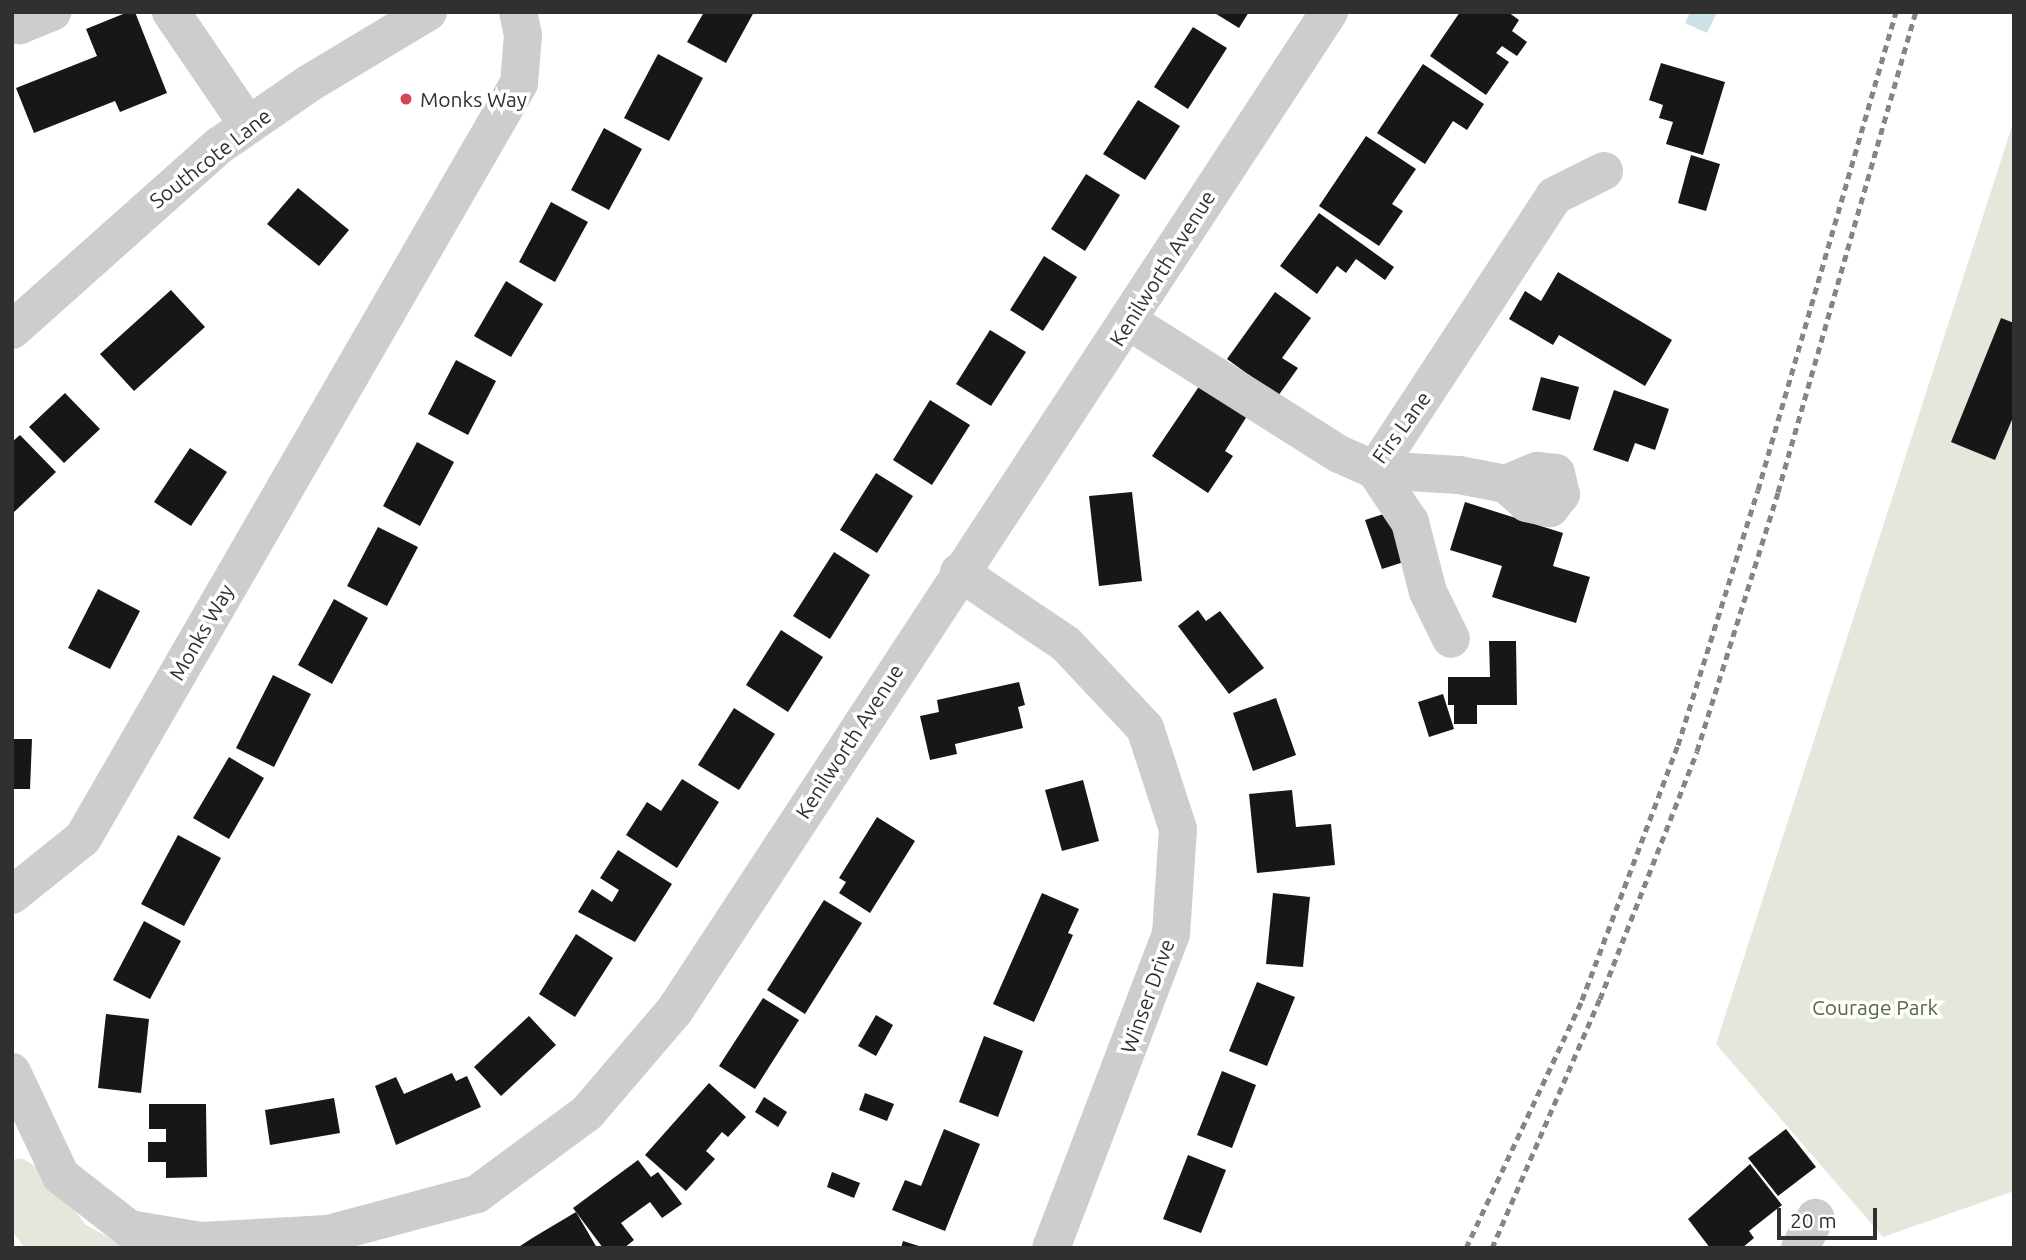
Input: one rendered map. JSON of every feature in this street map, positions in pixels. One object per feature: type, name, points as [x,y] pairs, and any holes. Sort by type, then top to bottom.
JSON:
[{"type":"street","points":[[16,12],[20,25],[52,12]]},
{"type":"street","name":"Southcote Lane","points":[[12,330],[168,188],[248,125],[428,12]]},
{"type":"street","name":"Monks Way","points":[[12,894],[83,838],[519,83],[523,35],[518,12]]},
{"type":"street","name":"Kenilworth Avenue","points":[[12,1072],[25,1139],[61,1176],[129,1229],[205,1244],[328,1234],[477,1194],[587,1113],[675,1010],[959,572],[1130,322],[1208,193],[1329,12]]},
{"type":"street","points":[[175,14],[248,125]]},
{"type":"street","name":"Firs Lane","points":[[1130,322],[1339,454],[1375,470],[1554,196],[1604,172]]},
{"type":"street","points":[[1375,470],[1459,475],[1506,484]]},
{"type":"street","points":[[1375,470],[1410,522],[1428,592],[1451,639]]},
{"type":"street","name":"Winser Drive","points":[[959,572],[1066,644],[1145,728],[1178,829],[1171,934],[1051,1248]]},
{"type":"green space","name":"Courage Park","points":[[2014,120],[2014,1191],[1883,1237],[1716,1044]]},
{"type":"green space","points":[[22,1158],[42,1170],[86,1225],[128,1248],[25,1248],[12,1231],[12,1160]]},
{"type":"shaded area","points":[[1690,12],[1717,12],[1707,33],[1685,23]]},
{"type":"building","points":[[128,12],[135,12],[167,93],[120,112],[115,101],[34,133],[16,88],[97,56],[86,29]]},
{"type":"building","points":[[704,12],[754,12],[726,63],[687,42]]},
{"type":"building","points":[[1213,12],[1249,12],[1239,28]]},
{"type":"building","points":[[1460,12],[1508,12],[1519,20],[1512,31],[1527,42],[1517,56],[1502,46],[1496,53],[1509,62],[1486,95],[1430,56]]},
{"type":"building","points":[[1193,27],[1227,48],[1188,109],[1154,87]]},
{"type":"building","points":[[658,54],[703,78],[669,141],[624,118]]},
{"type":"building","points":[[1661,63],[1725,82],[1703,155],[1666,144],[1673,122],[1659,118],[1663,105],[1649,100]]},
{"type":"building","points":[[1423,64],[1484,104],[1467,130],[1453,121],[1425,164],[1377,133]]},
{"type":"building","points":[[1138,100],[1180,126],[1145,180],[1103,154]]},
{"type":"building","points":[[604,128],[642,149],[609,210],[571,190]]},
{"type":"building","points":[[1366,136],[1416,169],[1392,204],[1403,211],[1379,246],[1319,206]]},
{"type":"building","points":[[1691,155],[1720,164],[1706,211],[1678,203]]},
{"type":"building","points":[[1086,174],[1120,195],[1085,251],[1051,229]]},
{"type":"building","points":[[298,188],[349,230],[319,266],[267,224]]},
{"type":"building","points":[[551,202],[588,222],[555,282],[519,262]]},
{"type":"building","points":[[1319,213],[1394,267],[1385,280],[1356,259],[1346,273],[1337,266],[1317,294],[1280,266]]},
{"type":"building","points":[[1044,256],[1077,277],[1043,331],[1010,310]]},
{"type":"building","points":[[1558,272],[1672,340],[1645,386],[1559,335],[1553,345],[1509,319],[1525,291],[1541,301]]},
{"type":"building","points":[[506,281],[543,304],[511,357],[474,336]]},
{"type":"building","points":[[171,290],[205,327],[134,391],[100,354]]},
{"type":"building","points":[[1275,292],[1311,318],[1282,358],[1298,368],[1278,396],[1227,359]]},
{"type":"building","points":[[2001,318],[2014,323],[2014,415],[1995,460],[1951,442]]},
{"type":"building","points":[[990,330],[1026,352],[991,406],[956,384]]},
{"type":"building","points":[[456,360],[496,381],[468,435],[428,414]]},
{"type":"building","points":[[1541,377],[1579,387],[1570,420],[1532,410]]},
{"type":"building","points":[[1202,382],[1249,413],[1225,451],[1233,456],[1208,493],[1152,456]]},
{"type":"building","points":[[1614,390],[1669,409],[1655,450],[1635,443],[1628,462],[1593,450]]},
{"type":"building","points":[[65,393],[100,429],[64,463],[29,427]]},
{"type":"building","points":[[930,400],[970,425],[932,485],[893,460]]},
{"type":"building","points":[[20,435],[56,472],[12,514],[12,442]]},
{"type":"building","points":[[417,442],[454,462],[420,526],[383,506]]},
{"type":"building","points":[[190,448],[227,472],[191,526],[154,502]]},
{"type":"building","points":[[876,473],[913,496],[877,553],[840,530]]},
{"type":"building","points":[[1132,492],[1142,581],[1099,586],[1089,496]]},
{"type":"building","points":[[1465,502],[1563,533],[1553,566],[1590,577],[1576,623],[1492,597],[1502,566],[1450,550]]},
{"type":"building","points":[[1393,511],[1410,560],[1382,569],[1365,520]]},
{"type":"building","points":[[378,527],[418,547],[387,606],[347,586]]},
{"type":"building","points":[[834,552],[870,575],[830,639],[793,616]]},
{"type":"building","points":[[98,589],[140,611],[110,669],[68,648]]},
{"type":"building","points":[[334,599],[368,618],[332,684],[298,665]]},
{"type":"building","points":[[1198,610],[1206,621],[1220,611],[1264,668],[1229,694],[1178,626]]},
{"type":"building","points":[[781,630],[823,657],[788,712],[746,685]]},
{"type":"building","points":[[1489,641],[1516,641],[1517,705],[1477,705],[1477,724],[1454,724],[1454,705],[1448,705],[1448,677],[1490,677]]},
{"type":"building","points":[[273,675],[311,694],[274,767],[236,748]]},
{"type":"building","points":[[1019,682],[1025,705],[1018,707],[1023,728],[955,744],[957,754],[930,760],[920,716],[939,712],[937,700]]},
{"type":"building","points":[[1443,694],[1454,729],[1429,737],[1418,702]]},
{"type":"building","points":[[1276,698],[1296,755],[1253,771],[1233,713]]},
{"type":"building","points":[[734,708],[775,734],[739,790],[698,765]]},
{"type":"building","points":[[12,739],[32,739],[30,789],[12,789]]},
{"type":"building","points":[[229,757],[264,778],[229,839],[193,818]]},
{"type":"building","points":[[682,779],[719,802],[677,868],[626,835],[647,802],[661,811]]},
{"type":"building","points":[[1083,780],[1099,841],[1062,851],[1045,790]]},
{"type":"building","points":[[1292,790],[1296,827],[1331,824],[1335,865],[1257,873],[1249,794]]},
{"type":"building","points":[[877,817],[915,841],[870,913],[839,893],[846,882],[839,878]]},
{"type":"building","points":[[178,835],[221,858],[184,926],[141,904]]},
{"type":"building","points":[[618,850],[672,884],[635,942],[578,912],[592,889],[612,902],[619,890],[600,878]]},
{"type":"building","points":[[1042,893],[1079,909],[1068,933],[1073,935],[1034,1022],[993,1004]]},
{"type":"building","points":[[1273,893],[1310,897],[1303,967],[1266,964]]},
{"type":"building","points":[[824,900],[862,923],[805,1014],[767,990]]},
{"type":"building","points":[[144,921],[181,941],[150,999],[113,980]]},
{"type":"building","points":[[576,934],[613,958],[575,1017],[539,994]]},
{"type":"building","points":[[1257,982],[1295,997],[1267,1066],[1229,1051]]},
{"type":"building","points":[[763,998],[799,1020],[755,1089],[719,1066]]},
{"type":"building","points":[[106,1014],[149,1019],[141,1093],[98,1088]]},
{"type":"building","points":[[876,1015],[893,1025],[876,1056],[858,1046]]},
{"type":"building","points":[[529,1016],[556,1045],[501,1096],[474,1067]]},
{"type":"building","points":[[984,1036],[1023,1051],[998,1117],[959,1102]]},
{"type":"building","points":[[1222,1071],[1256,1085],[1232,1148],[1197,1135]]},
{"type":"building","points":[[452,1073],[456,1081],[467,1076],[481,1107],[396,1145],[375,1086],[396,1077],[404,1094]]},
{"type":"building","points":[[709,1083],[746,1117],[728,1137],[722,1132],[706,1151],[715,1159],[686,1191],[645,1155]]},
{"type":"building","points":[[865,1093],[894,1104],[887,1121],[859,1110]]},
{"type":"building","points":[[764,1097],[787,1112],[778,1127],[755,1112]]},
{"type":"building","points":[[334,1098],[340,1133],[270,1145],[265,1110]]},
{"type":"building","points":[[149,1104],[206,1104],[207,1177],[166,1178],[166,1162],[148,1162],[148,1142],[166,1142],[166,1129],[149,1129]]},
{"type":"building","points":[[944,1129],[980,1144],[945,1231],[892,1210],[905,1180],[921,1186]]},
{"type":"building","points":[[1786,1129],[1816,1167],[1778,1196],[1748,1158]]},
{"type":"building","points":[[1188,1155],[1226,1170],[1201,1233],[1163,1219]]},
{"type":"building","points":[[638,1160],[651,1177],[658,1172],[682,1204],[662,1218],[650,1202],[621,1223],[634,1240],[624,1248],[603,1248],[573,1208]]},
{"type":"building","points":[[1750,1164],[1782,1205],[1749,1231],[1754,1238],[1742,1248],[1710,1248],[1688,1219]]},
{"type":"building","points":[[832,1172],[860,1183],[854,1198],[827,1187]]},
{"type":"building","points":[[576,1212],[597,1248],[517,1248],[534,1237]]},
{"type":"building","points":[[903,1241],[922,1247],[922,1248],[901,1248]]},
{"type":"railway","points":[[1466,1248],[1582,1000],[1678,745],[1758,490],[1896,12]]},
{"type":"railway","points":[[1492,1248],[1600,999],[1697,751],[1778,492],[1916,12]]},
{"type":"place","name":"Monks Way","points":[[406,99]]}]
